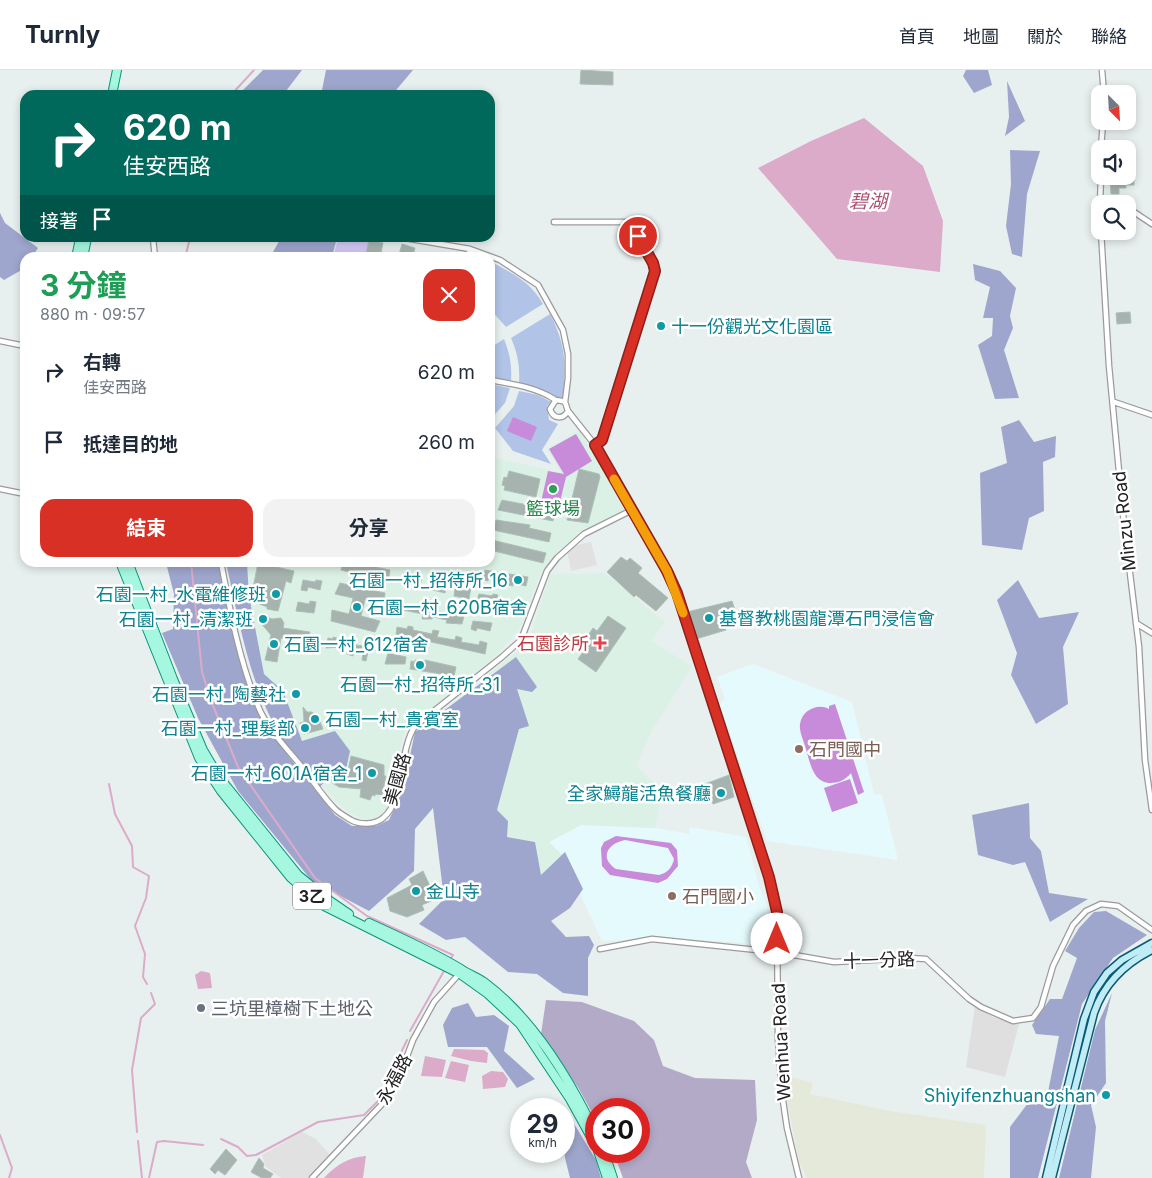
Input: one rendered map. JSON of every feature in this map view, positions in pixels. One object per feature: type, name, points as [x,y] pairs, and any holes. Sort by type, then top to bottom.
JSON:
[{"type":"main road","points":[[113,90],[117,70]]},
{"type":"main road","name":"3乙","points":[[122,567],[199,758],[221,791],[291,878],[324,906],[483,982],[523,1017],[542,1041],[585,1114]]},
{"type":"main road","name":"3乙","points":[[130,567],[173,678],[204,750],[220,777],[298,875],[346,912],[443,958],[488,994],[520,1024],[565,1092],[585,1127]]},
{"type":"main road","points":[[1046,1178],[1084,1019],[1094,992],[1107,973],[1122,960],[1152,943]]},
{"type":"main road","points":[[1052,1178],[1100,996],[1111,980],[1130,964],[1152,950]]},
{"type":"main road","points":[[602,1163],[607,1178]]},
{"type":"main road","points":[[608,1163],[613,1178]]},
{"type":"street","points":[[1103,70],[1104,85]]},
{"type":"street","points":[[1136,213],[1152,224]]},
{"type":"street","points":[[554,222],[631,222],[653,263],[655,271],[605,432],[602,440],[595,445]]},
{"type":"street","name":"Minzu Road","points":[[1102,240],[1124,524],[1136,623],[1145,760],[1152,810]]},
{"type":"street","points":[[429,242],[478,252]]},
{"type":"street","points":[[495,258],[522,273],[538,285],[563,330],[568,354],[565,402],[556,400],[538,391],[495,381]]},
{"type":"street","points":[[0,341],[20,345]]},
{"type":"street","points":[[556,400],[550,409],[551,414],[555,417],[566,416],[568,411]]},
{"type":"street","name":"Wenhua Road","points":[[565,402],[568,411],[595,445],[667,571],[679,599],[769,877],[777,912],[778,1039],[782,1094],[787,1128],[799,1178]]},
{"type":"street","points":[[1114,402],[1152,415]]},
{"type":"street","points":[[0,488],[20,493]]},
{"type":"street","name":"美國路","points":[[222,567],[230,613],[258,708],[336,810],[352,821],[362,824],[377,822],[391,810],[397,792],[403,758],[410,735],[415,726],[522,640],[547,571],[557,558],[584,534],[632,510]]},
{"type":"street","points":[[1136,623],[1152,633]]},
{"type":"street","points":[[1145,760],[1152,762]]},
{"type":"street","name":"十一分路","points":[[600,949],[652,940],[777,952],[834,962],[910,958],[926,959],[968,999],[997,1016],[1013,1021],[1033,1018],[1041,1007],[1053,966],[1073,925],[1086,911],[1101,904],[1118,906],[1152,930]]},
{"type":"street","name":"永福路","points":[[312,1178],[384,1102],[400,1075],[414,1040],[434,1002],[461,972]]},
{"type":"shaded area","points":[[263,70],[302,70],[287,90],[243,90]]},
{"type":"shaded area","points":[[326,70],[413,70],[396,90],[322,90]]},
{"type":"shaded area","points":[[966,70],[988,70],[992,85],[974,93],[963,76]]},
{"type":"shaded area","points":[[1007,81],[1025,121],[1005,136],[1009,117]]},
{"type":"shaded area","points":[[1010,150],[1040,151],[1027,194],[1022,257],[1012,254],[1006,226],[1011,184]]},
{"type":"shaded area","points":[[0,213],[5,223],[20,234],[20,242],[30,242],[38,248],[35,252],[20,252],[20,271],[4,280],[0,277]]},
{"type":"shaded area","points":[[279,242],[336,242],[333,252],[273,252]]},
{"type":"shaded area","points":[[337,242],[371,242],[368,252],[334,252]]},
{"type":"shaded area","points":[[495,264],[527,284],[543,304],[506,327],[495,315]]},
{"type":"shaded area","points":[[973,264],[1000,271],[1016,288],[1010,316],[1013,328],[1004,350],[1019,398],[995,399],[978,345],[992,336],[993,318],[983,318],[990,287],[975,280]]},
{"type":"shaded area","points":[[550,314],[559,336],[564,356],[562,400],[554,399],[543,390],[519,384],[518,361],[511,338]]},
{"type":"shaded area","points":[[504,339],[510,360],[511,382],[495,379],[495,345]]},
{"type":"shaded area","points":[[495,385],[510,388],[505,403],[495,414]]},
{"type":"shaded area","points":[[519,391],[538,395],[551,402],[547,406],[549,420],[558,424],[542,450],[551,464],[513,451],[495,428],[514,406]]},
{"type":"shaded area","points":[[513,417],[537,427],[531,441],[507,431]]},
{"type":"shaded area","points":[[1019,420],[1034,442],[1056,436],[1055,457],[1043,462],[1044,511],[1029,518],[1022,550],[982,545],[980,473],[1007,463],[1001,427]]},
{"type":"shaded area","points":[[579,430],[626,510],[584,530],[564,548],[540,575],[519,630],[498,654],[406,729],[400,750],[395,789],[388,807],[377,818],[363,820],[342,808],[306,767],[263,690],[243,567],[495,567],[495,458],[560,472],[547,449]]},
{"type":"shaded area","points":[[576,434],[592,461],[566,477],[559,506],[541,502],[548,471],[564,474],[549,449]]},
{"type":"shaded area","points":[[591,542],[597,565],[571,571],[567,551],[573,546]]},
{"type":"shaded area","points":[[167,567],[221,567],[244,669],[275,739],[335,815],[352,826],[376,826],[389,820],[403,789],[415,732],[516,657],[537,687],[532,692],[517,689],[529,726],[519,729],[497,810],[508,821],[507,837],[535,842],[541,875],[565,852],[583,889],[570,908],[551,921],[566,937],[589,936],[594,945],[588,958],[588,996],[563,993],[537,974],[508,972],[465,937],[446,940],[419,924],[444,899],[433,808],[415,829],[414,871],[369,911],[312,881],[238,791],[198,718],[162,633],[173,629],[174,594]]},
{"type":"shaded area","points":[[227,567],[247,567],[249,596],[264,674],[283,691],[302,741],[335,731],[350,751],[346,769],[330,766],[324,774],[326,780],[320,787],[294,755],[269,715],[260,695],[241,629]]},
{"type":"shaded area","points":[[605,573],[665,622],[651,641],[692,666],[652,731],[636,766],[663,790],[655,828],[581,825],[549,842],[562,855],[540,886],[482,840],[505,735],[480,680],[528,643],[550,574]]},
{"type":"shaded area","points":[[1018,580],[1039,618],[1079,612],[1063,647],[1068,704],[1036,724],[1011,675],[1017,653],[997,600]]},
{"type":"shaded area","name":"石門國中","points":[[753,664],[852,702],[874,794],[882,795],[898,860],[767,841],[720,705],[725,699],[717,677]]},
{"type":"shaded area","points":[[835,704],[864,792],[858,795],[851,773],[834,783],[825,782],[816,775],[810,764],[801,732],[801,719],[807,712],[816,707],[829,709],[829,706]]},
{"type":"shaded area","points":[[850,779],[858,803],[832,812],[824,788]]},
{"type":"shaded area","points":[[1029,803],[1030,838],[1041,851],[1049,893],[1088,899],[1050,922],[1025,862],[1013,865],[978,855],[972,815]]},
{"type":"shaded area","name":"石門國小","points":[[581,825],[655,828],[689,834],[690,827],[746,837],[759,886],[767,906],[771,947],[734,942],[670,938],[602,941],[562,855],[549,842]]},
{"type":"shaded area","points":[[616,836],[671,843],[677,850],[678,866],[667,879],[658,883],[610,875],[602,866],[601,848],[604,842]],"holes":[[[625,840],[668,848],[674,859],[669,870],[659,875],[616,869],[608,860],[607,855],[610,847]]]},
{"type":"shaded area","points":[[1106,911],[1147,935],[1113,958],[1082,1004],[1038,1178],[1010,1178],[1010,1127],[1028,1103],[1048,1092],[1059,1036],[1036,1034],[1032,1025],[1050,999],[1062,999],[1077,958],[1065,951],[1079,928],[1094,912]]},
{"type":"shaded area","points":[[1112,993],[1105,1021],[1106,1083],[1091,1105],[1096,1127],[1091,1178],[1059,1178],[1095,1030]]},
{"type":"shaded area","points":[[546,1000],[582,1002],[634,1021],[654,1040],[663,1066],[695,1078],[755,1080],[757,1120],[746,1162],[752,1178],[623,1178],[617,1163],[650,1163],[650,1098],[585,1098],[585,1100],[541,1034]]},
{"type":"shaded area","points":[[468,1003],[476,1017],[494,1015],[509,1026],[504,1051],[535,1079],[517,1088],[487,1047],[448,1047],[443,1025],[452,1008]]},
{"type":"shaded area","points":[[975,1006],[993,1017],[1019,1024],[1005,1077],[966,1067]]},
{"type":"shaded area","points":[[792,1077],[813,1083],[810,1094],[890,1111],[986,1125],[984,1178],[807,1178],[799,1162],[786,1095],[785,1083]]},
{"type":"shaded area","points":[[575,1125],[585,1142],[585,1163],[597,1163],[601,1178],[570,1178],[567,1163],[575,1163]]},
{"type":"shaded area","points":[[302,1132],[316,1139],[331,1156],[307,1178],[281,1178],[266,1167],[262,1155]]},
{"type":"water","name":"碧湖","points":[[864,118],[923,166],[943,221],[940,272],[837,259],[758,168],[811,141]]},
{"type":"water","points":[[201,971],[210,973],[212,988],[198,989],[195,975]]},
{"type":"water","points":[[454,1049],[484,1050],[488,1053],[487,1063],[451,1056]]},
{"type":"water","points":[[425,1056],[446,1060],[442,1077],[421,1076]]},
{"type":"water","points":[[451,1061],[469,1065],[465,1082],[445,1078]]},
{"type":"water","points":[[491,1071],[503,1072],[508,1079],[505,1087],[483,1089],[482,1076]]},
{"type":"water","points":[[366,1156],[363,1178],[324,1178],[343,1163],[354,1158]]},
{"type":"building","points":[[581,70],[613,72],[613,85],[580,84]]},
{"type":"building","points":[[1110,185],[1126,185],[1126,188],[1119,188],[1119,194],[1111,194]]},
{"type":"building","points":[[369,242],[383,243],[381,252],[366,252]]},
{"type":"building","points":[[402,244],[415,248],[414,252],[400,252]]},
{"type":"building","points":[[1130,312],[1131,323],[1117,324],[1116,313]]},
{"type":"building","points":[[579,469],[599,474],[600,477],[588,523],[567,520]]},
{"type":"building","points":[[509,471],[540,479],[536,497],[504,490],[505,486],[502,485],[504,477],[507,478]]},
{"type":"building","points":[[502,500],[533,506],[533,508],[555,513],[553,521],[498,510]]},
{"type":"building","points":[[496,520],[530,525],[529,528],[551,533],[549,542],[495,530]]},
{"type":"building","points":[[495,541],[546,553],[543,563],[495,551]]},
{"type":"building","points":[[621,557],[627,561],[630,558],[642,568],[638,573],[668,598],[656,611],[636,595],[634,597],[607,572]]},
{"type":"building","points":[[257,567],[276,567],[294,571],[291,583],[286,581],[278,611],[267,609],[267,607],[255,602],[257,593],[255,593],[256,588],[253,588]]},
{"type":"building","points":[[342,567],[375,567],[390,570],[386,581],[341,570]]},
{"type":"building","points":[[485,570],[528,577],[526,586],[513,583],[513,586],[508,585],[509,582],[489,578],[488,581],[483,580]]},
{"type":"building","points":[[411,575],[422,576],[420,586],[402,583],[403,577],[410,578]]},
{"type":"building","points":[[303,580],[322,581],[320,590],[308,587],[307,591],[301,590]]},
{"type":"building","points":[[435,581],[447,583],[445,593],[429,589],[431,582],[435,583]]},
{"type":"building","name":"石園一村_620B宿舍","points":[[340,583],[385,593],[384,605],[365,600],[361,616],[380,621],[375,632],[331,621],[332,610],[349,614],[353,598],[335,594]]},
{"type":"building","points":[[465,586],[471,587],[469,599],[454,596],[455,589],[465,591]]},
{"type":"building","points":[[479,594],[498,595],[497,598],[515,602],[516,599],[521,600],[518,611],[477,601]]},
{"type":"building","points":[[310,601],[316,602],[314,613],[296,611],[298,602],[309,604]]},
{"type":"building","name":"基督教桃園龍潭石門浸信會","points":[[732,601],[736,613],[734,614],[735,616],[723,620],[726,630],[696,639],[687,612]]},
{"type":"building","points":[[399,604],[411,606],[412,604],[416,605],[416,607],[464,616],[462,624],[446,623],[447,620],[433,617],[432,619],[422,619],[423,614],[403,610],[403,612],[398,611]]},
{"type":"building","points":[[262,615],[272,619],[281,618],[284,623],[283,628],[310,632],[308,640],[299,638],[295,641],[281,638],[277,662],[265,660],[271,635],[260,622]]},
{"type":"building","name":"石園診所","points":[[608,616],[626,628],[596,672],[578,659],[588,645],[584,642],[593,628],[597,631]]},
{"type":"building","points":[[473,621],[492,623],[490,631],[477,628],[476,631],[471,629]]},
{"type":"building","points":[[408,626],[413,627],[413,630],[432,634],[433,630],[439,631],[437,637],[455,640],[456,636],[462,638],[461,642],[479,645],[480,641],[487,643],[485,654],[396,634],[397,627],[407,629]]},
{"type":"building","points":[[333,637],[340,639],[339,647],[326,648],[328,638],[333,639]]},
{"type":"building","points":[[350,644],[369,647],[366,661],[362,660],[363,654],[354,652],[353,656],[347,654]]},
{"type":"building","points":[[388,653],[406,657],[405,664],[385,664]]},
{"type":"building","points":[[415,660],[425,662],[425,660],[456,667],[454,676],[410,669],[411,661],[415,662]]},
{"type":"building","name":"石園一村_貴賓室","points":[[303,707],[307,712],[312,712],[318,717],[323,729],[304,734],[300,723],[304,722]]},
{"type":"building","points":[[351,756],[384,765],[384,776],[386,776],[382,795],[372,795],[370,800],[360,797],[361,789],[339,787],[326,779],[330,766],[347,776]]},
{"type":"building","name":"全家鱘龍活魚餐廳","points":[[729,775],[734,797],[713,804],[705,784]]},
{"type":"building","name":"金山寺","points":[[423,871],[436,899],[422,905],[424,910],[407,917],[390,911],[387,898],[412,885],[409,879]]},
{"type":"building","points":[[226,1149],[237,1160],[225,1175],[218,1170],[215,1174],[210,1169]]},
{"type":"building","points":[[259,1158],[264,1164],[263,1168],[273,1174],[270,1178],[262,1178],[251,1172]]},
{"type":"waterway","points":[[236,90],[254,70]]},
{"type":"waterway","points":[[186,252],[189,242]]},
{"type":"waterway","points":[[192,567],[202,672],[212,703],[238,767],[315,878],[367,916],[453,955],[451,958]]},
{"type":"waterway","points":[[109,784],[115,814],[132,846],[133,867],[149,876],[146,898],[135,926],[145,954],[143,977],[147,984]]},
{"type":"waterway","points":[[410,1031],[444,971]]},
{"type":"waterway","points":[[137,1132],[132,1070],[141,1018],[155,1004],[151,993]]},
{"type":"waterway","points":[[221,1139],[238,1147],[247,1156],[256,1155],[318,1122],[364,1115],[378,1101],[407,1040]]},
{"type":"waterway","points":[[0,1135],[12,1168],[9,1178]]},
{"type":"waterway","points":[[138,1141],[142,1178]]},
{"type":"waterway","points":[[149,1178],[157,1142],[203,1145]]},
{"type":"slow traffic","points":[[614,479],[667,571],[677,593],[683,613]]},
{"type":"place","name":"十一份觀光文化園區","points":[[661,326]]},
{"type":"place","name":"籃球場","points":[[553,489]]},
{"type":"place","name":"石園一村_招待所_16","points":[[518,580]]},
{"type":"place","name":"石園一村_水電維修班","points":[[276,594]]},
{"type":"place","name":"石園一村_620B宿舍","points":[[357,607]]},
{"type":"place","name":"基督教桃園龍潭石門浸信會","points":[[709,618]]},
{"type":"place","name":"石園一村_清潔班","points":[[263,619]]},
{"type":"place","name":"石園診所","points":[[600,643]]},
{"type":"place","name":"石園一村_612宿舍","points":[[274,644]]},
{"type":"place","name":"石園一村_招待所_31","points":[[420,665]]},
{"type":"place","name":"石園一村_陶藝社","points":[[296,694]]},
{"type":"place","name":"石園一村_貴賓室","points":[[315,719]]},
{"type":"place","name":"石園一村_理髮部","points":[[305,728]]},
{"type":"place","name":"石門國中","points":[[799,749]]},
{"type":"place","name":"石園一村_601A宿舍_1","points":[[372,773]]},
{"type":"place","name":"全家鱘龍活魚餐廳","points":[[721,793]]},
{"type":"place","name":"金山寺","points":[[416,891]]},
{"type":"place","name":"石門國小","points":[[672,896]]},
{"type":"place","name":"三坑里樟樹下土地公","points":[[201,1008]]},
{"type":"place","name":"Shiyifenzhuangshan","points":[[1106,1095]]},
{"type":"route","points":[[638,236],[653,263],[655,271],[602,440],[595,445],[667,571],[677,593],[769,877],[777,912],[777,939]]}]
